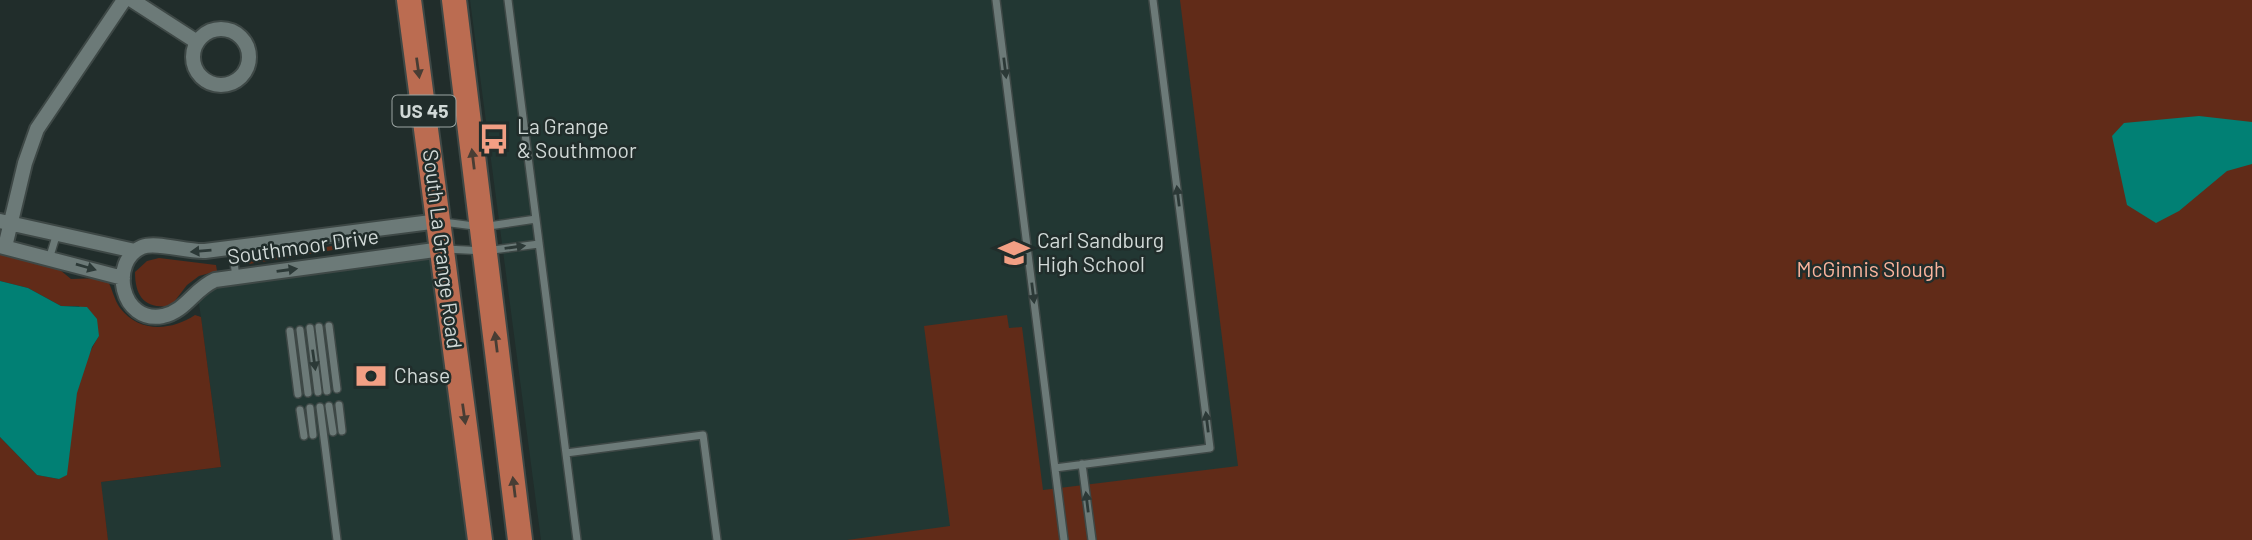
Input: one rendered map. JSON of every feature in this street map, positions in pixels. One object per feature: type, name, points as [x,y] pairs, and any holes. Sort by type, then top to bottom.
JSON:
[{"type":"highway","name":"South La Grange Road","points":[[409,0],[480,540]]},
{"type":"highway","name":"South La Grange Road","points":[[454,0],[520,540]]},
{"type":"street","points":[[124,0],[37,129],[6,222],[3,246],[50,256],[124,278],[129,258],[135,251]]},
{"type":"street","points":[[132,0],[197,42]]},
{"type":"street","name":"Southmoor Drive","points":[[6,222],[135,251],[152,245],[187,252],[439,221]]},
{"type":"street","name":"Southmoor Drive","points":[[124,278],[129,304],[136,312],[161,317],[187,304],[206,284],[236,277],[442,249]]},
{"type":"lane","points":[[508,0],[577,540]]},
{"type":"lane","points":[[996,0],[1064,540]]},
{"type":"lane","points":[[1055,468],[1210,448],[1153,0]]},
{"type":"lane","points":[[442,249],[483,239],[536,219]]},
{"type":"lane","points":[[439,221],[483,239],[539,244]]},
{"type":"lane","points":[[50,256],[57,232]]},
{"type":"lane","points":[[232,248],[236,277]]},
{"type":"lane","points":[[329,326],[337,389]]},
{"type":"lane","points":[[319,327],[327,391]]},
{"type":"lane","points":[[310,328],[318,392]]},
{"type":"lane","points":[[300,330],[308,393]]},
{"type":"lane","points":[[290,331],[298,394]]},
{"type":"lane","points":[[338,405],[342,431]]},
{"type":"lane","points":[[329,406],[333,432]]},
{"type":"lane","points":[[320,407],[337,540]]},
{"type":"lane","points":[[310,408],[313,435]]},
{"type":"lane","points":[[300,410],[304,436]]},
{"type":"lane","points":[[566,453],[703,435],[717,540]]},
{"type":"lane","points":[[1082,464],[1092,540]]},
{"type":"shaded area","name":"Carl Sandburg High School","points":[[470,0],[1491,0],[1561,540],[541,540]]},
{"type":"shaded area","points":[[2199,116],[2252,122],[2252,164],[2227,171],[2179,211],[2156,223],[2127,205],[2112,136],[2124,123]]},
{"type":"shaded area","points":[[437,253],[475,540],[108,540],[100,482],[221,467],[198,296],[209,286]]},
{"type":"shaded area","points":[[0,281],[28,288],[61,306],[87,307],[97,319],[99,336],[92,347],[77,393],[67,475],[59,479],[37,475],[0,437]]},
{"type":"green space","name":"McGinnis Slough","points":[[1180,0],[2252,0],[2252,540],[847,540],[950,526],[924,326],[1007,315],[1009,328],[1022,327],[1043,490],[1238,466]]},
{"type":"green space","points":[[332,246],[333,250],[249,264],[250,260]]},
{"type":"green space","points":[[0,253],[54,265],[71,279],[106,278],[120,308],[136,322],[156,327],[176,324],[195,315],[201,317],[221,467],[101,482],[108,540],[0,540],[0,437],[37,475],[59,479],[68,461],[80,380],[99,336],[79,306],[61,306],[28,288],[0,281]]},
{"type":"green space","points":[[159,258],[216,265],[217,271],[199,276],[187,285],[171,306],[154,305],[143,300],[140,295],[135,272],[147,261]]},
{"type":"place","name":"La Grange & Southmoor","points":[[494,139]]},
{"type":"place","name":"Carl Sandburg High School","points":[[1014,253]]},
{"type":"place","name":"Chase","points":[[371,376]]}]
